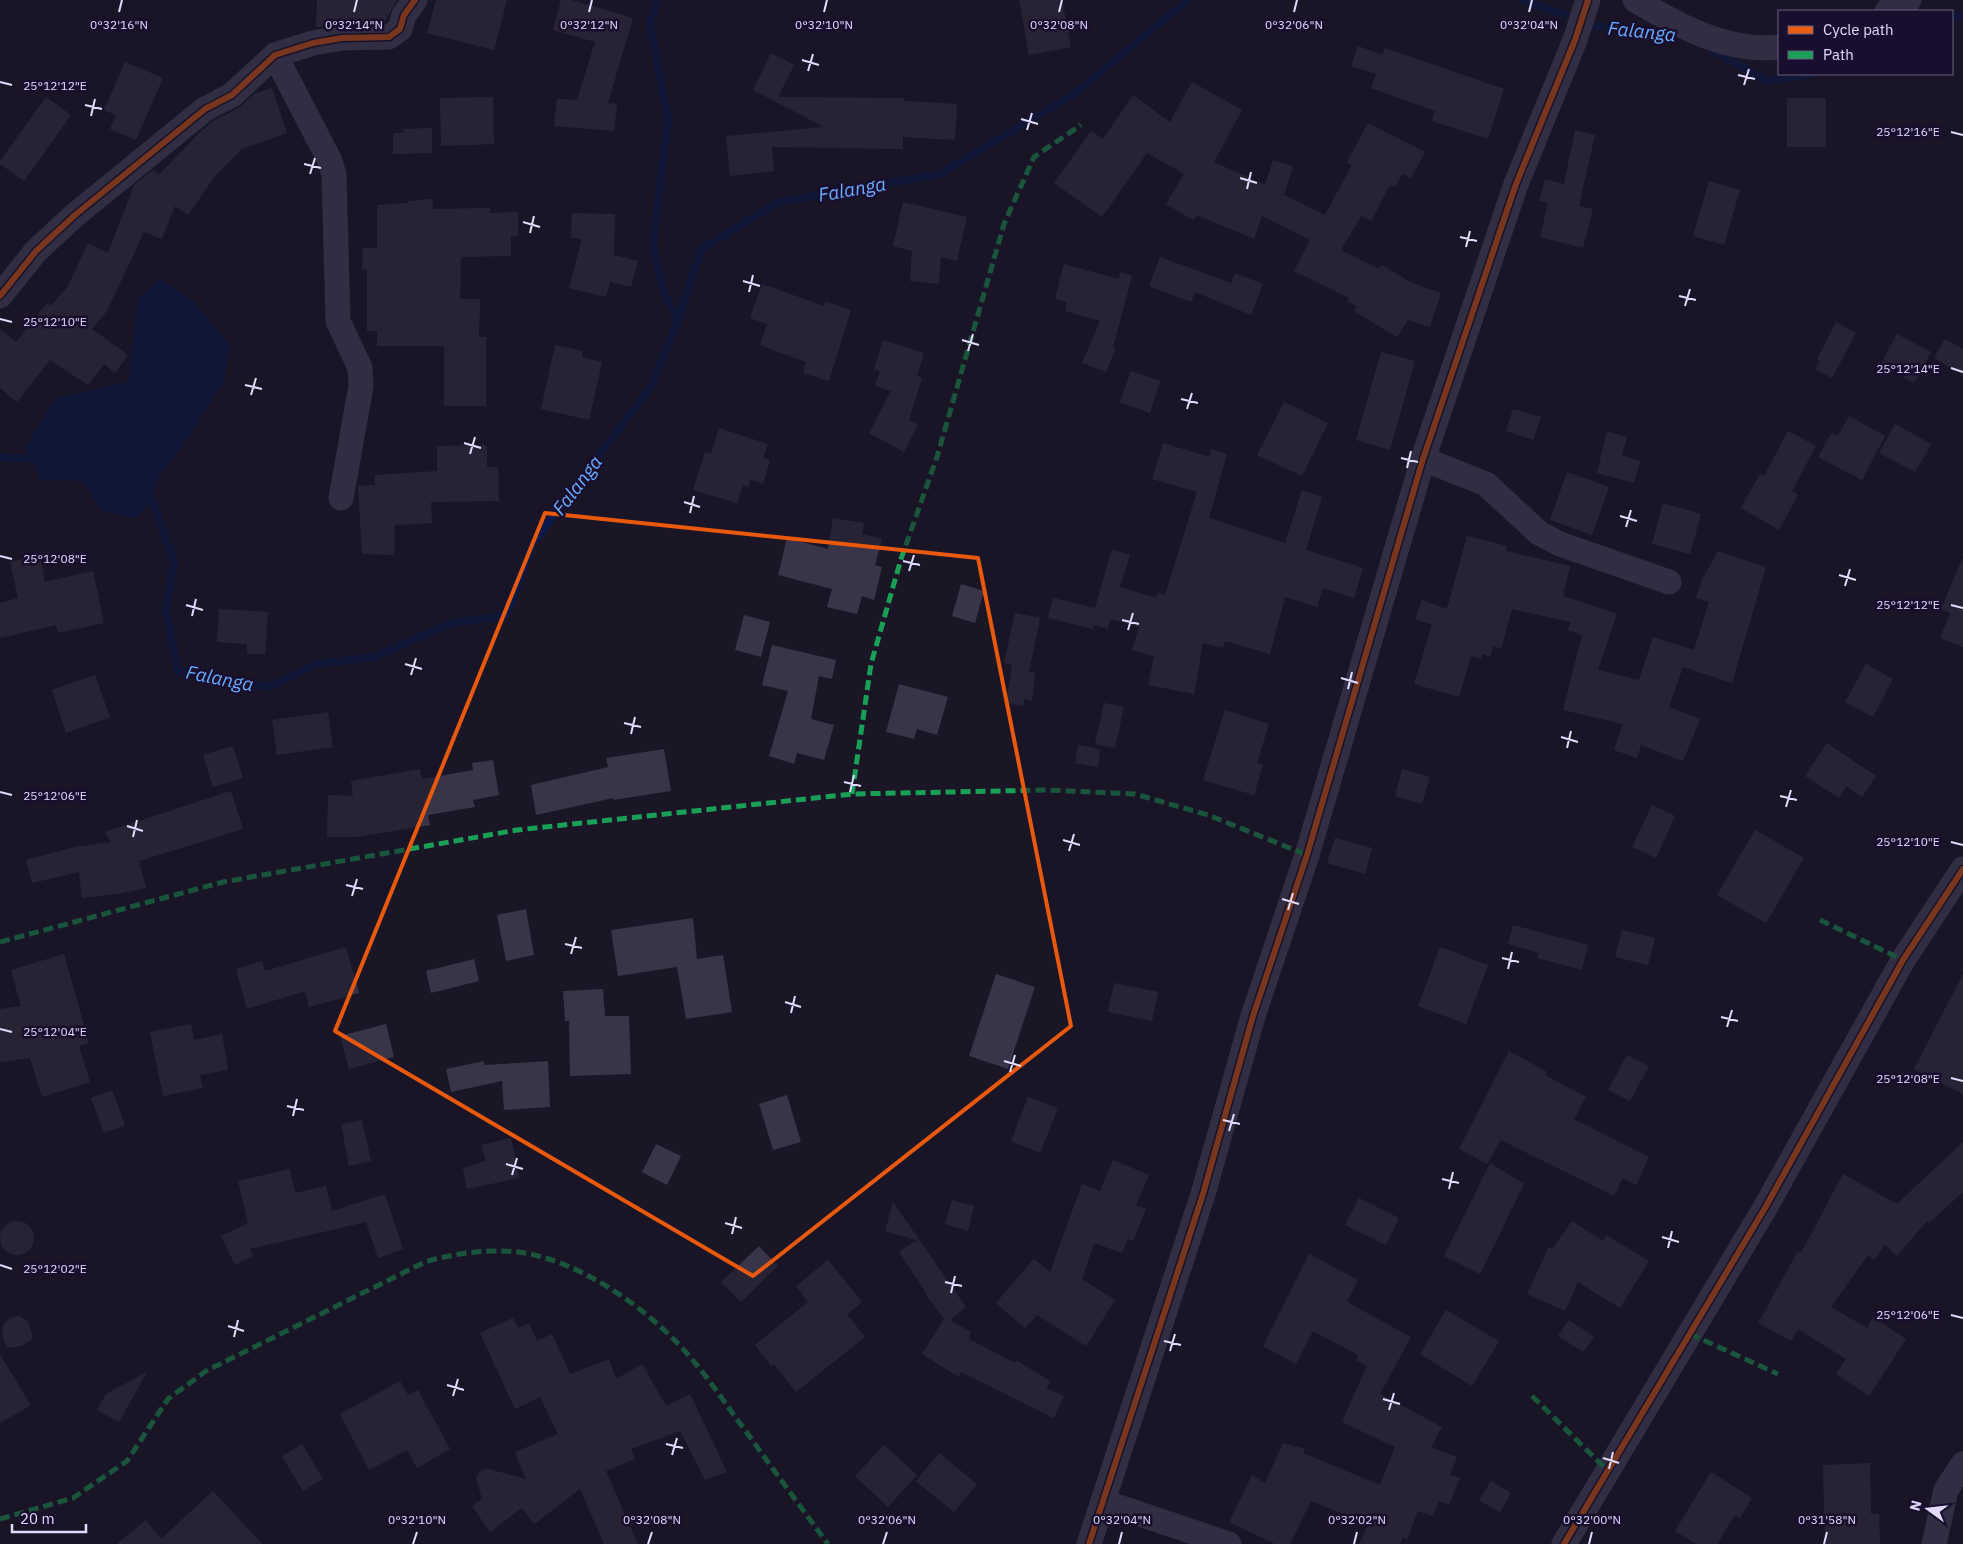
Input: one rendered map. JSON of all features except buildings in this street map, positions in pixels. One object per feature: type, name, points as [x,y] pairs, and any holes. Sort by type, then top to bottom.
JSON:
[{"type":"street","points":[[0,296],[36,251],[75,215],[205,109],[232,95],[275,55],[312,43],[342,38],[389,37],[400,29],[404,15],[415,0]]},
{"type":"street","points":[[1090,1544],[1203,1194],[1253,1016],[1307,856],[1423,459],[1516,184],[1575,40],[1588,0]]},
{"type":"street","points":[[1635,0],[1677,25],[1716,40],[1758,50],[1778,48]]},
{"type":"street","points":[[1894,10],[1902,9],[1909,0]]},
{"type":"street","points":[[275,55],[330,161],[334,175],[338,321],[360,368],[361,386],[341,498]]},
{"type":"street","points":[[1423,459],[1486,484],[1539,534],[1560,544],[1669,582]]},
{"type":"street","points":[[1564,1544],[1765,1208],[1903,960],[1963,869]]},
{"type":"street","points":[[1934,1544],[1946,1490],[1963,1464]]},
{"type":"street","points":[[1104,1502],[1229,1544]]},
{"type":"highlighted area","points":[[545,513],[978,558],[1071,1026],[753,1276],[335,1031]]},
{"type":"water","points":[[160,279],[194,301],[230,346],[223,384],[184,444],[159,476],[152,500],[135,518],[101,511],[82,481],[40,480],[34,459],[24,449],[55,398],[128,382],[138,298]]},
{"type":"waterway","points":[[658,0],[650,23],[668,120],[653,246],[664,292],[678,321]]},
{"type":"waterway","name":"Falanga","points":[[142,497],[152,500],[174,561],[166,610],[178,671],[268,687],[316,664],[374,657],[451,623],[505,616],[532,544],[650,388],[678,321],[701,249],[779,202],[940,174],[1074,94],[1188,0]]},
{"type":"waterway","name":"Falanga","points":[[1522,0],[1597,26],[1677,34]]},
{"type":"waterway","name":"Falanga","points":[[1953,19],[1963,15]]},
{"type":"waterway","name":"Falanga","points":[[1712,50],[1767,81],[1806,75]]},
{"type":"waterway","name":"Falanga","points":[[0,457],[42,461]]},
{"type":"marked path","points":[[852,794],[871,664],[901,559],[937,457],[1004,224],[1034,157],[1081,125]]},
{"type":"marked path","points":[[0,942],[223,882],[517,830],[852,794],[1047,790],[1135,794],[1208,815],[1307,855]]},
{"type":"marked path","points":[[1820,920],[1903,960]]},
{"type":"marked path","points":[[0,1519],[73,1498],[127,1461],[168,1399],[206,1371],[425,1262],[471,1252],[506,1251],[542,1257],[592,1278],[639,1308],[660,1326],[679,1344],[708,1379],[828,1544]]},
{"type":"marked path","points":[[1690,1334],[1778,1374]]},
{"type":"marked path","points":[[1532,1396],[1608,1471]]},
{"type":"cycle path","points":[[0,296],[36,251],[75,215],[205,109],[232,95],[275,55],[313,43],[342,38],[389,37],[400,29],[404,15],[415,0]]},
{"type":"cycle path","points":[[1089,1544],[1203,1194],[1253,1016],[1307,855],[1423,459],[1516,184],[1575,40],[1588,0]]},
{"type":"cycle path","points":[[1564,1544],[1765,1208],[1903,960],[1963,869]]}]
